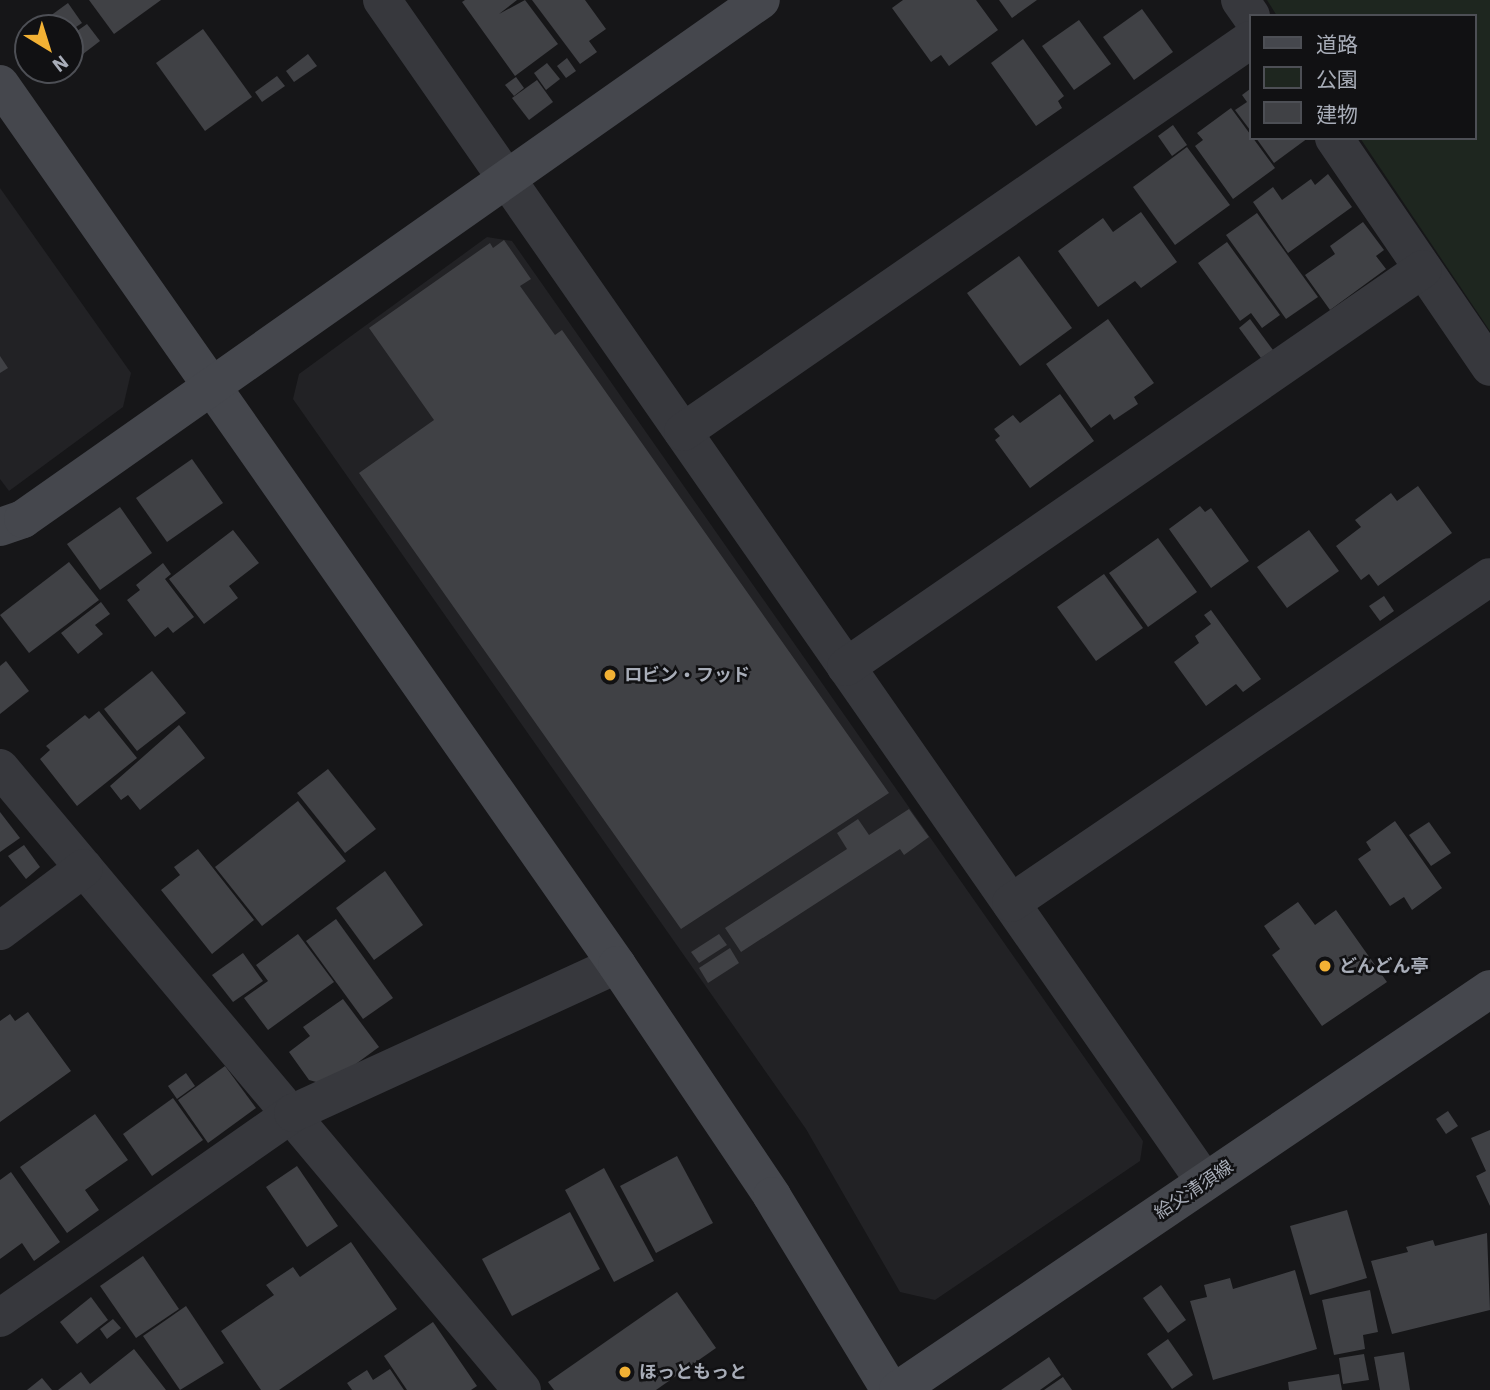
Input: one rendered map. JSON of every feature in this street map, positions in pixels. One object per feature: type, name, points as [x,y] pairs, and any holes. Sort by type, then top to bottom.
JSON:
[{"type":"street","points":[[382,0],[1205,1182]]},
{"type":"street","points":[[0,527],[23,519],[761,0]]},
{"type":"street","points":[[683,432],[1248,41]]},
{"type":"street","points":[[0,84],[617,965],[772,1196],[890,1390]]},
{"type":"street","points":[[1335,140],[1490,367]]},
{"type":"street","points":[[846,667],[1423,269]]},
{"type":"street","points":[[1011,903],[1490,577]]},
{"type":"street","points":[[0,768],[293,1113],[522,1390]]},
{"type":"street","points":[[0,931],[84,868]]},
{"type":"street","points":[[0,1318],[293,1113],[617,965]]},
{"type":"street","name":"給父清須線","points":[[898,1390],[1490,989]]},
{"type":"shaded area","points":[[0,188],[131,373],[123,407],[9,491],[0,479]]},
{"type":"shaded area","points":[[487,237],[512,241],[1143,1141],[1140,1161],[935,1300],[900,1292],[806,1129],[293,399],[299,374]]},
{"type":"green space","points":[[1267,0],[1490,0],[1490,331],[1361,140],[1476,140],[1476,14],[1276,14]]},
{"type":"building","points":[[89,0],[161,0],[114,34]]},
{"type":"building","points":[[517,0],[499,14],[525,0],[558,44],[515,76],[462,2]]},
{"type":"building","points":[[532,0],[585,0],[606,29],[589,41],[597,52],[580,64]]},
{"type":"building","points":[[903,0],[976,0],[998,30],[949,66],[941,55],[931,62],[892,8]]},
{"type":"building","points":[[999,0],[1037,0],[1012,18]]},
{"type":"building","points":[[68,3],[76,14],[53,14]]},
{"type":"building","points":[[1142,9],[1173,52],[1134,80],[1103,37]]},
{"type":"building","points":[[1079,20],[1111,64],[1074,90],[1042,46]]},
{"type":"building","points":[[87,24],[100,41],[84,53],[84,26]]},
{"type":"building","points":[[203,29],[252,97],[205,131],[156,63]]},
{"type":"building","points":[[1023,39],[1064,96],[1058,101],[1062,108],[1036,126],[991,63]]},
{"type":"building","points":[[308,54],[317,66],[294,82],[286,71]]},
{"type":"building","points":[[567,58],[576,71],[566,78],[557,66]]},
{"type":"building","points":[[547,63],[560,79],[546,90],[534,73]]},
{"type":"building","points":[[277,76],[285,86],[262,102],[255,92]]},
{"type":"building","points":[[516,77],[524,88],[514,96],[505,85]]},
{"type":"building","points":[[537,80],[553,102],[529,120],[512,98]]},
{"type":"building","points":[[1248,90],[1248,127],[1235,110],[1247,102],[1242,95]]},
{"type":"building","points":[[1231,108],[1248,131],[1248,140],[1254,140],[1275,168],[1233,199],[1195,146],[1203,140],[1197,133]]},
{"type":"building","points":[[1173,125],[1187,145],[1172,156],[1158,136]]},
{"type":"building","points":[[1257,140],[1305,140],[1274,163]]},
{"type":"building","points":[[1187,147],[1230,205],[1175,245],[1133,187]]},
{"type":"building","points":[[1328,174],[1352,207],[1288,253],[1253,202],[1273,187],[1282,200],[1311,179],[1315,185]]},
{"type":"building","points":[[1141,212],[1177,262],[1141,288],[1135,281],[1098,307],[1058,251],[1103,218],[1113,232]]},
{"type":"building","points":[[1257,213],[1318,297],[1286,319],[1226,235]]},
{"type":"building","points":[[1363,222],[1384,250],[1376,256],[1386,269],[1330,310],[1305,275],[1335,254],[1330,246]]},
{"type":"building","points":[[504,240],[531,279],[520,286],[555,335],[562,330],[889,793],[681,929],[359,473],[434,420],[369,328],[490,243],[493,248]]},
{"type":"building","points":[[1227,242],[1280,315],[1262,328],[1251,313],[1240,321],[1198,263]]},
{"type":"building","points":[[1019,256],[1072,328],[1020,366],[967,293]]},
{"type":"building","points":[[1108,319],[1154,383],[1134,397],[1138,404],[1114,420],[1110,414],[1091,428],[1046,364]]},
{"type":"building","points":[[1250,319],[1273,350],[1261,358],[1239,328]]},
{"type":"building","points":[[0,356],[8,368],[0,373]]},
{"type":"building","points":[[1060,394],[1094,441],[1030,488],[995,440],[1000,436],[994,429],[1013,415],[1020,423]]},
{"type":"building","points":[[192,459],[223,503],[167,542],[136,498]]},
{"type":"building","points":[[1418,486],[1452,533],[1378,586],[1369,574],[1361,580],[1336,546],[1361,527],[1355,520],[1391,493],[1397,501]]},
{"type":"building","points":[[1200,506],[1205,512],[1211,508],[1249,561],[1211,588],[1169,529]]},
{"type":"building","points":[[120,507],[152,553],[100,590],[67,544]]},
{"type":"building","points":[[233,530],[259,563],[229,586],[238,598],[204,624],[169,579]]},
{"type":"building","points":[[1309,530],[1339,571],[1287,608],[1257,567]]},
{"type":"building","points":[[1158,538],[1197,592],[1148,627],[1109,573]]},
{"type":"building","points":[[69,562],[99,600],[29,653],[0,615]]},
{"type":"building","points":[[163,563],[171,574],[165,579],[194,617],[173,633],[168,627],[155,637],[127,600],[140,590],[136,585]]},
{"type":"building","points":[[1104,574],[1143,628],[1096,661],[1057,607]]},
{"type":"building","points":[[1384,596],[1394,611],[1380,621],[1369,606]]},
{"type":"building","points":[[101,602],[110,614],[95,625],[103,634],[78,654],[61,633]]},
{"type":"building","points":[[1211,610],[1261,679],[1243,692],[1236,684],[1206,706],[1174,662],[1199,643],[1195,636],[1211,624],[1204,615]]},
{"type":"building","points":[[6,661],[29,691],[0,714],[0,666]]},
{"type":"building","points":[[152,671],[186,713],[137,751],[104,709]]},
{"type":"building","points":[[99,711],[137,758],[77,806],[40,759],[50,750],[46,746],[85,715],[89,719]]},
{"type":"building","points":[[179,725],[205,758],[140,810],[128,795],[121,800],[110,786]]},
{"type":"building","points":[[328,769],[376,829],[345,853],[297,793]]},
{"type":"building","points":[[298,801],[346,861],[262,926],[215,867]]},
{"type":"building","points":[[909,809],[929,837],[904,855],[900,849],[741,952],[725,928],[847,849],[837,833],[858,819],[869,835]]},
{"type":"building","points":[[0,812],[20,838],[0,852]]},
{"type":"building","points":[[1395,821],[1442,888],[1412,910],[1404,897],[1390,906],[1358,859],[1371,850],[1366,842]]},
{"type":"building","points":[[1429,822],[1451,853],[1431,866],[1409,835]]},
{"type":"building","points":[[24,845],[40,867],[26,879],[8,856]]},
{"type":"building","points":[[198,849],[254,920],[212,954],[161,890],[180,875],[174,867]]},
{"type":"building","points":[[385,871],[423,925],[374,960],[336,908]]},
{"type":"building","points":[[1298,902],[1315,925],[1336,910],[1387,982],[1322,1026],[1272,955],[1280,949],[1264,926]]},
{"type":"building","points":[[336,919],[393,998],[363,1019],[306,941]]},
{"type":"building","points":[[298,934],[334,982],[268,1030],[244,998],[268,981],[256,965]]},
{"type":"building","points":[[719,934],[727,945],[699,963],[691,952]]},
{"type":"building","points":[[730,948],[739,963],[708,983],[699,968]]},
{"type":"building","points":[[243,953],[263,981],[233,1002],[212,975]]},
{"type":"building","points":[[343,999],[379,1047],[327,1085],[309,1080],[289,1052],[310,1036],[303,1027]]},
{"type":"building","points":[[28,1012],[71,1071],[0,1122],[0,1021],[10,1014],[15,1021]]},
{"type":"building","points":[[225,1066],[256,1108],[208,1143],[178,1100]]},
{"type":"building","points":[[186,1073],[195,1086],[177,1099],[168,1086]]},
{"type":"building","points":[[173,1098],[203,1140],[152,1176],[123,1134]]},
{"type":"building","points":[[1448,1111],[1458,1126],[1446,1134],[1436,1119]]},
{"type":"building","points":[[95,1114],[128,1160],[85,1190],[99,1210],[67,1233],[20,1167]]},
{"type":"building","points":[[1490,1130],[1490,1206],[1476,1176],[1486,1171],[1471,1138]]},
{"type":"building","points":[[677,1156],[713,1223],[656,1253],[620,1186]]},
{"type":"building","points":[[297,1166],[338,1226],[307,1247],[266,1187]]},
{"type":"building","points":[[604,1168],[654,1261],[614,1282],[565,1190]]},
{"type":"building","points":[[11,1172],[60,1242],[34,1261],[22,1243],[0,1259],[0,1180]]},
{"type":"building","points":[[1347,1210],[1367,1278],[1310,1295],[1290,1226]]},
{"type":"building","points":[[570,1212],[600,1269],[512,1316],[482,1259]]},
{"type":"building","points":[[1487,1233],[1490,1310],[1392,1334],[1371,1261],[1408,1252],[1406,1247],[1433,1240],[1435,1246]]},
{"type":"building","points":[[351,1242],[397,1309],[279,1390],[261,1390],[221,1331],[274,1295],[266,1285],[293,1267],[300,1277]]},
{"type":"building","points":[[143,1256],[179,1309],[136,1338],[100,1286]]},
{"type":"building","points":[[1295,1270],[1317,1349],[1213,1380],[1190,1301],[1207,1297],[1204,1285],[1230,1278],[1233,1289]]},
{"type":"building","points":[[1161,1285],[1186,1320],[1168,1333],[1143,1298]]},
{"type":"building","points":[[1370,1290],[1378,1332],[1363,1335],[1365,1349],[1334,1355],[1322,1300]]},
{"type":"building","points":[[677,1292],[716,1348],[656,1390],[554,1390],[548,1382]]},
{"type":"building","points":[[91,1297],[108,1320],[77,1344],[60,1322]]},
{"type":"building","points":[[186,1306],[224,1363],[180,1390],[143,1336]]},
{"type":"building","points":[[113,1319],[121,1328],[107,1339],[100,1329]]},
{"type":"building","points":[[433,1322],[477,1386],[471,1390],[407,1390],[384,1356]]},
{"type":"building","points":[[1168,1339],[1193,1375],[1172,1389],[1147,1354]]},
{"type":"building","points":[[134,1349],[166,1390],[58,1390],[81,1372],[90,1384]]},
{"type":"building","points":[[1404,1352],[1410,1390],[1380,1390],[1374,1357]]},
{"type":"building","points":[[1364,1354],[1369,1380],[1343,1384],[1339,1358]]},
{"type":"building","points":[[1049,1357],[1061,1375],[1040,1390],[1001,1390]]},
{"type":"building","points":[[390,1369],[404,1390],[352,1390],[347,1383],[367,1370],[373,1380]]},
{"type":"building","points":[[1339,1374],[1342,1390],[1289,1390],[1288,1382]]},
{"type":"building","points":[[1063,1377],[1072,1390],[1044,1390]]},
{"type":"building","points":[[42,1378],[52,1390],[27,1390]]},
{"type":"place","name":"ロビン・フッド","points":[[610,675]]},
{"type":"place","name":"どんどん亭","points":[[1325,966]]},
{"type":"place","name":"ほっともっと","points":[[625,1372]]}]
